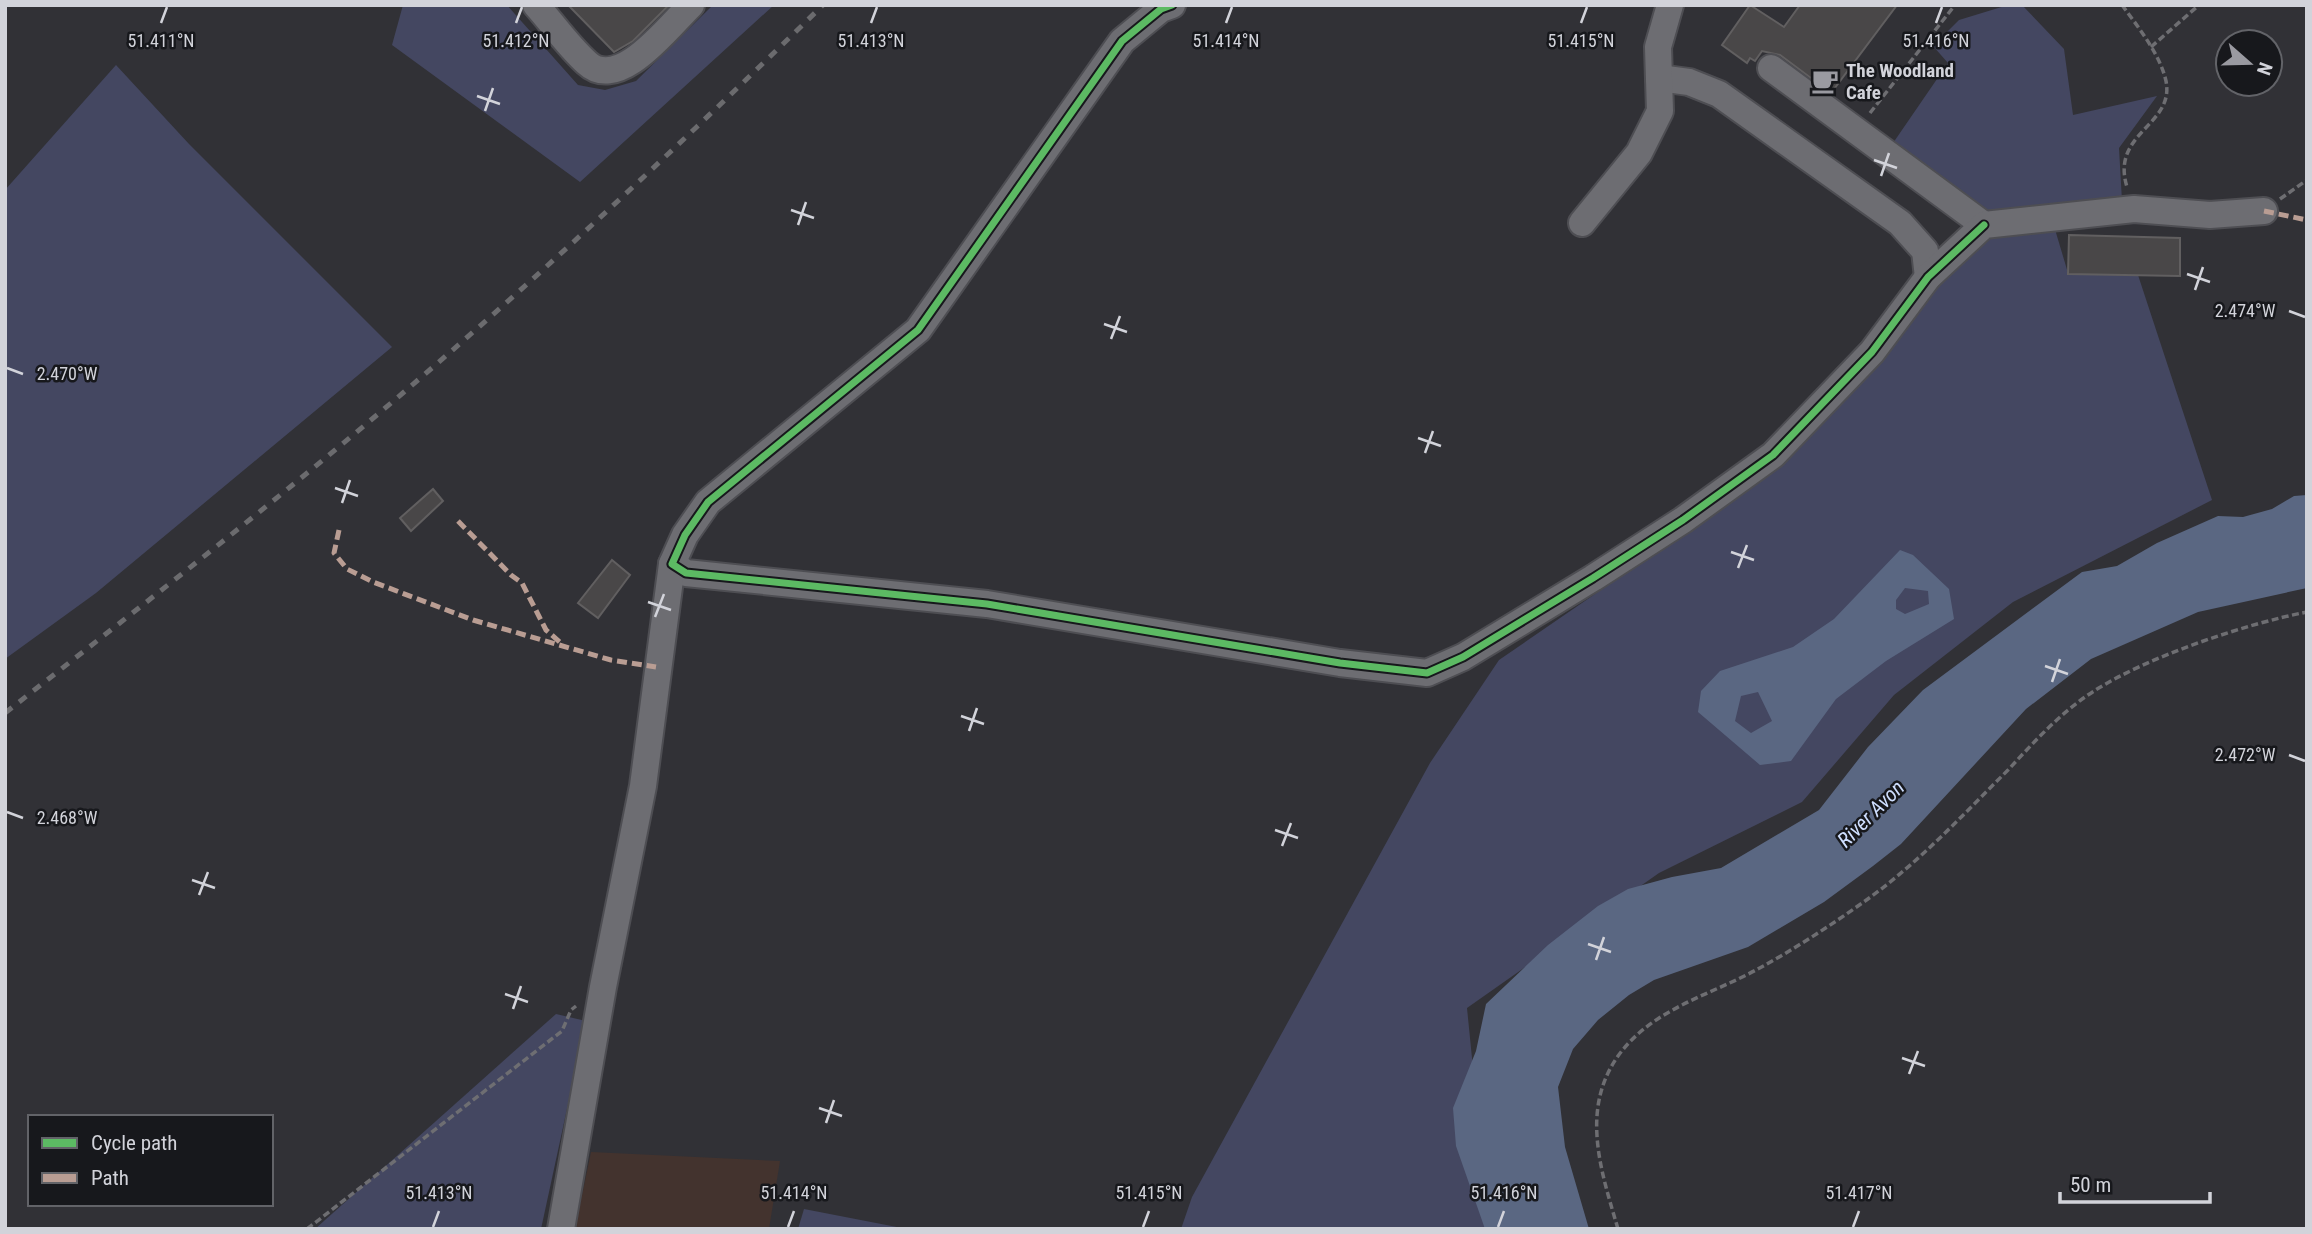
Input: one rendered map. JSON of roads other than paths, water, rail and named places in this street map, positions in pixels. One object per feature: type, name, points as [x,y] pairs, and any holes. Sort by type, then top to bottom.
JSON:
[{"type":"street","points":[[537,5],[552,16],[589,66],[607,72],[627,67],[691,5]]},
{"type":"street","points":[[563,1228],[603,987],[643,786],[671,564],[685,535],[708,502],[918,330],[1122,41],[1161,9],[1172,5]]},
{"type":"street","points":[[1582,223],[1639,153],[1660,111],[1658,47],[1670,5]]},
{"type":"street","points":[[1771,68],[1984,225]]},
{"type":"street","points":[[1659,78],[1689,82],[1719,94],[1900,223],[1925,251],[1928,277]]},
{"type":"street","points":[[671,564],[686,573],[987,604],[1340,663],[1427,673],[1462,657],[1593,578],[1683,520],[1773,455],[1872,352],[1928,277],[1984,225],[2134,209],[2210,215],[2264,211]]},
{"type":"water","name":"River Avon","points":[[2307,495],[2307,588],[2198,612],[2091,659],[2026,709],[1901,844],[1824,902],[1748,947],[1654,980],[1629,995],[1598,1020],[1573,1049],[1558,1087],[1565,1147],[1589,1229],[1485,1229],[1456,1146],[1453,1108],[1476,1051],[1486,1004],[1548,945],[1598,906],[1628,889],[1721,868],[1819,810],[1868,747],[1923,690],[2082,572],[2117,566],[2157,543],[2218,516],[2243,517],[2272,509],[2294,496]]},
{"type":"water","points":[[1900,550],[1913,555],[1949,589],[1954,619],[1886,661],[1836,699],[1791,761],[1760,765],[1698,712],[1701,691],[1720,671],[1793,647],[1834,619]],"holes":[[[1905,588],[1928,591],[1929,604],[1905,614],[1896,609],[1896,600]],[[1758,692],[1772,721],[1751,733],[1735,721],[1741,696]]]},
{"type":"railway","points":[[5,713],[256,515],[458,346],[616,202],[823,5]]},
{"type":"place","name":"The Woodland Cafe","points":[[1825,81]]}]
